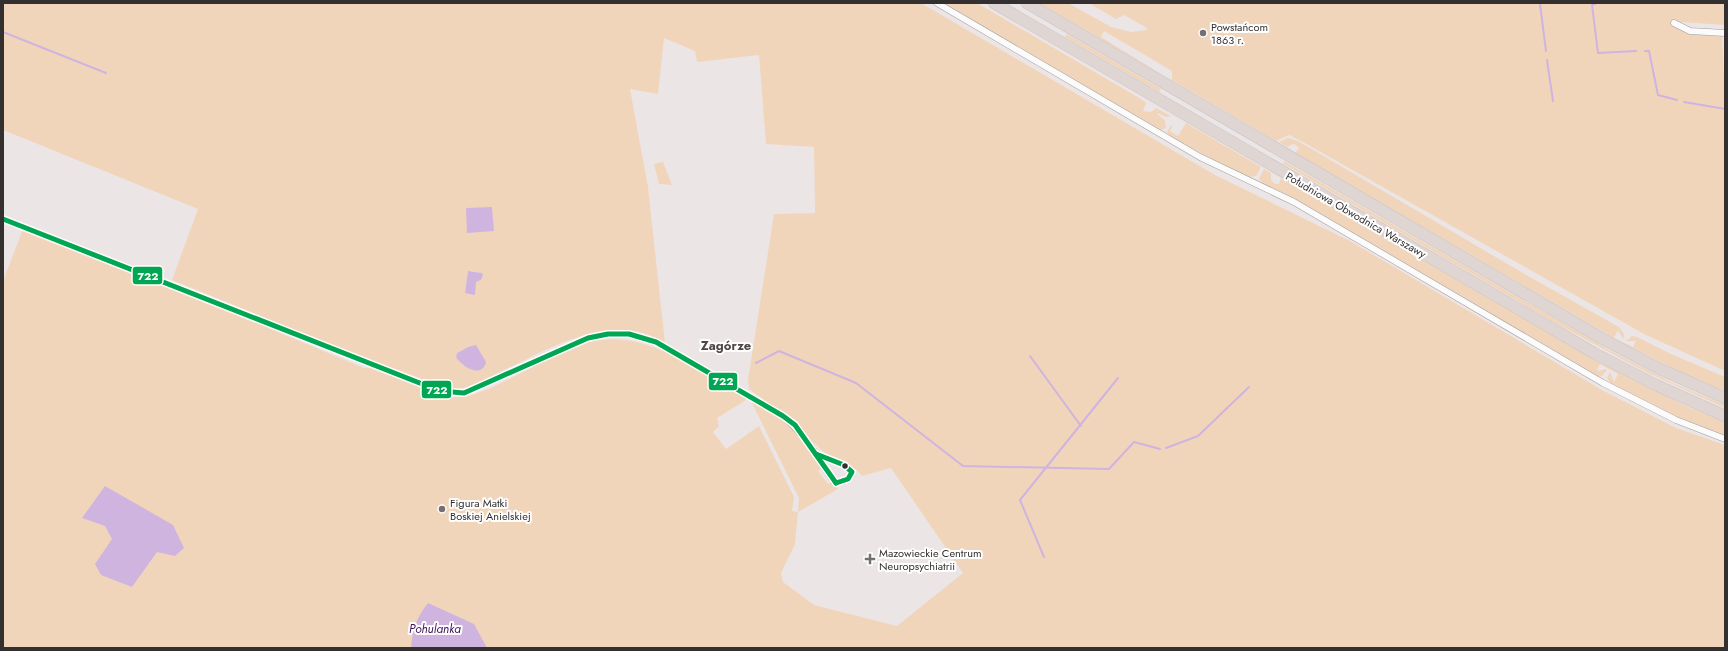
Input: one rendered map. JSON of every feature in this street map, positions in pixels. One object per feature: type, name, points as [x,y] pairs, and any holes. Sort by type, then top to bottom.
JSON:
[{"type":"highway","name":"Południowa Obwodnica Warszawy","points":[[994,3],[1594,353],[1656,386],[1725,416]]},
{"type":"highway","name":"Południowa Obwodnica Warszawy","points":[[1027,3],[1611,344],[1670,374],[1725,398]]},
{"type":"street","points":[[937,3],[1200,157],[1294,202],[1603,383],[1676,420],[1725,439]]},
{"type":"street","points":[[1674,23],[1690,31],[1725,33]]},
{"type":"street","points":[[3,219],[440,391],[464,394],[588,338],[608,334],[629,334],[656,342],[783,416],[794,425],[836,483],[848,479],[851,476],[852,472],[844,465],[816,454]]},
{"type":"shaded area","points":[[3,3],[921,3],[1215,175],[1350,241],[1602,390],[1676,428],[1725,445],[1725,648],[3,648],[3,281],[23,229],[170,287],[364,368],[369,368],[448,397],[476,394],[502,383],[577,346],[600,340],[622,340],[644,344],[686,362],[745,398],[746,400],[717,418],[719,426],[713,432],[726,449],[759,426],[794,497],[792,511],[798,512],[795,544],[781,573],[783,582],[814,605],[897,626],[963,573],[891,468],[862,476],[857,470],[828,456],[795,422],[749,389],[748,380],[774,214],[815,213],[814,147],[766,144],[759,55],[697,62],[695,51],[664,38],[658,94],[630,89],[648,187],[665,343],[640,332],[622,330],[587,334],[536,354],[473,385],[453,390],[369,360],[172,280],[198,209],[3,130]],"holes":[[[468,271],[482,273],[483,275],[481,280],[476,282],[465,293]],[[468,347],[464,366],[456,357],[457,353]]]},
{"type":"shaded area","points":[[943,3],[977,3],[1141,99],[1146,103],[1143,111],[1151,112],[1156,108],[1171,116],[1166,117],[1158,113],[1157,114],[1165,120],[1166,128],[1159,131]]},
{"type":"shaded area","points":[[1039,3],[1068,3],[1111,27],[1131,32],[1146,30],[1147,28],[1124,15],[1116,19],[1089,3],[1725,3],[1725,25],[1681,22],[1684,32],[1722,35],[1725,103],[1725,371],[1644,334],[1301,141],[1289,135],[1276,141],[1172,80],[1172,71],[1104,31],[1101,37],[1163,75]]},
{"type":"shaded area","points":[[1067,34],[1161,89],[1159,92],[1065,37]]},
{"type":"shaded area","points":[[1186,123],[1261,167],[1256,176],[1250,177],[1241,174],[1169,136],[1167,132],[1170,127],[1173,125],[1170,131],[1178,136]]},
{"type":"shaded area","points":[[1288,138],[1298,141],[1528,276],[1619,327],[1624,334],[1623,340],[1618,330],[1614,338],[1295,153],[1299,148],[1294,144],[1287,147],[1279,142]]},
{"type":"shaded area","points":[[1284,161],[1609,350],[1673,383],[1725,405],[1725,408],[1648,373],[1557,324],[1283,164]]},
{"type":"shaded area","points":[[663,162],[672,185],[659,184],[654,164]]},
{"type":"shaded area","points":[[1264,169],[1271,173],[1271,180],[1275,184],[1279,184],[1281,178],[1601,363],[1684,405],[1725,422],[1725,437],[1686,422],[1611,385],[1607,378],[1610,372],[1614,382],[1618,374],[1600,364],[1597,370],[1607,370],[1602,376],[1598,377],[1592,374],[1453,291],[1263,184],[1259,179]]},
{"type":"shaded area","points":[[1632,336],[1637,337],[1669,353],[1725,377],[1725,391],[1682,373],[1614,338],[1633,347],[1636,341],[1626,341]]},
{"type":"shaded area","points":[[750,399],[795,431],[822,468],[818,471],[828,484],[832,482],[838,489],[798,512],[799,498]]},
{"type":"water","points":[[492,207],[494,231],[467,233],[466,208]]},
{"type":"water","points":[[468,271],[482,273],[483,275],[481,280],[476,282],[475,295],[465,293]]},
{"type":"water","points":[[476,345],[486,362],[484,367],[476,371],[467,367],[456,357],[457,353],[468,347]]},
{"type":"water","points":[[105,486],[173,525],[184,548],[175,556],[157,552],[132,587],[101,575],[95,564],[112,539],[105,526],[82,518]]},
{"type":"water","name":"Pohulanka","points":[[428,603],[474,624],[487,648],[411,648],[416,624]]},
{"type":"waterway","points":[[1596,3],[1592,5],[1598,53],[1636,51]]},
{"type":"waterway","points":[[1540,4],[1546,51]]},
{"type":"waterway","points":[[3,32],[106,73]]},
{"type":"waterway","points":[[1645,51],[1649,51],[1658,95],[1677,100]]},
{"type":"waterway","points":[[1547,60],[1553,101]]},
{"type":"waterway","points":[[1684,102],[1725,109]]},
{"type":"waterway","points":[[756,363],[779,351],[856,383],[963,466],[1109,469],[1134,442],[1160,449]]},
{"type":"waterway","points":[[1030,356],[1081,426]]},
{"type":"waterway","points":[[1044,557],[1020,500],[1118,378]]},
{"type":"waterway","points":[[1166,448],[1198,436],[1249,387]]},
{"type":"transit line","name":"722","points":[[3,219],[440,391],[464,393],[588,338],[608,334],[629,334],[656,342],[783,416],[795,425],[836,483]]},
{"type":"transit line","name":"722","points":[[816,454],[844,465],[852,472],[848,479],[836,483]]},
{"type":"place","name":"Powstańcom 1863 r.","points":[[1203,33]]},
{"type":"place","name":"Figura Matki Boskiej Anielskiej","points":[[442,509]]},
{"type":"place","name":"Mazowieckie Centrum Neuropsychiatrii","points":[[870,559]]},
{"type":"district","name":"Zagórze","points":[[726,345]]}]
